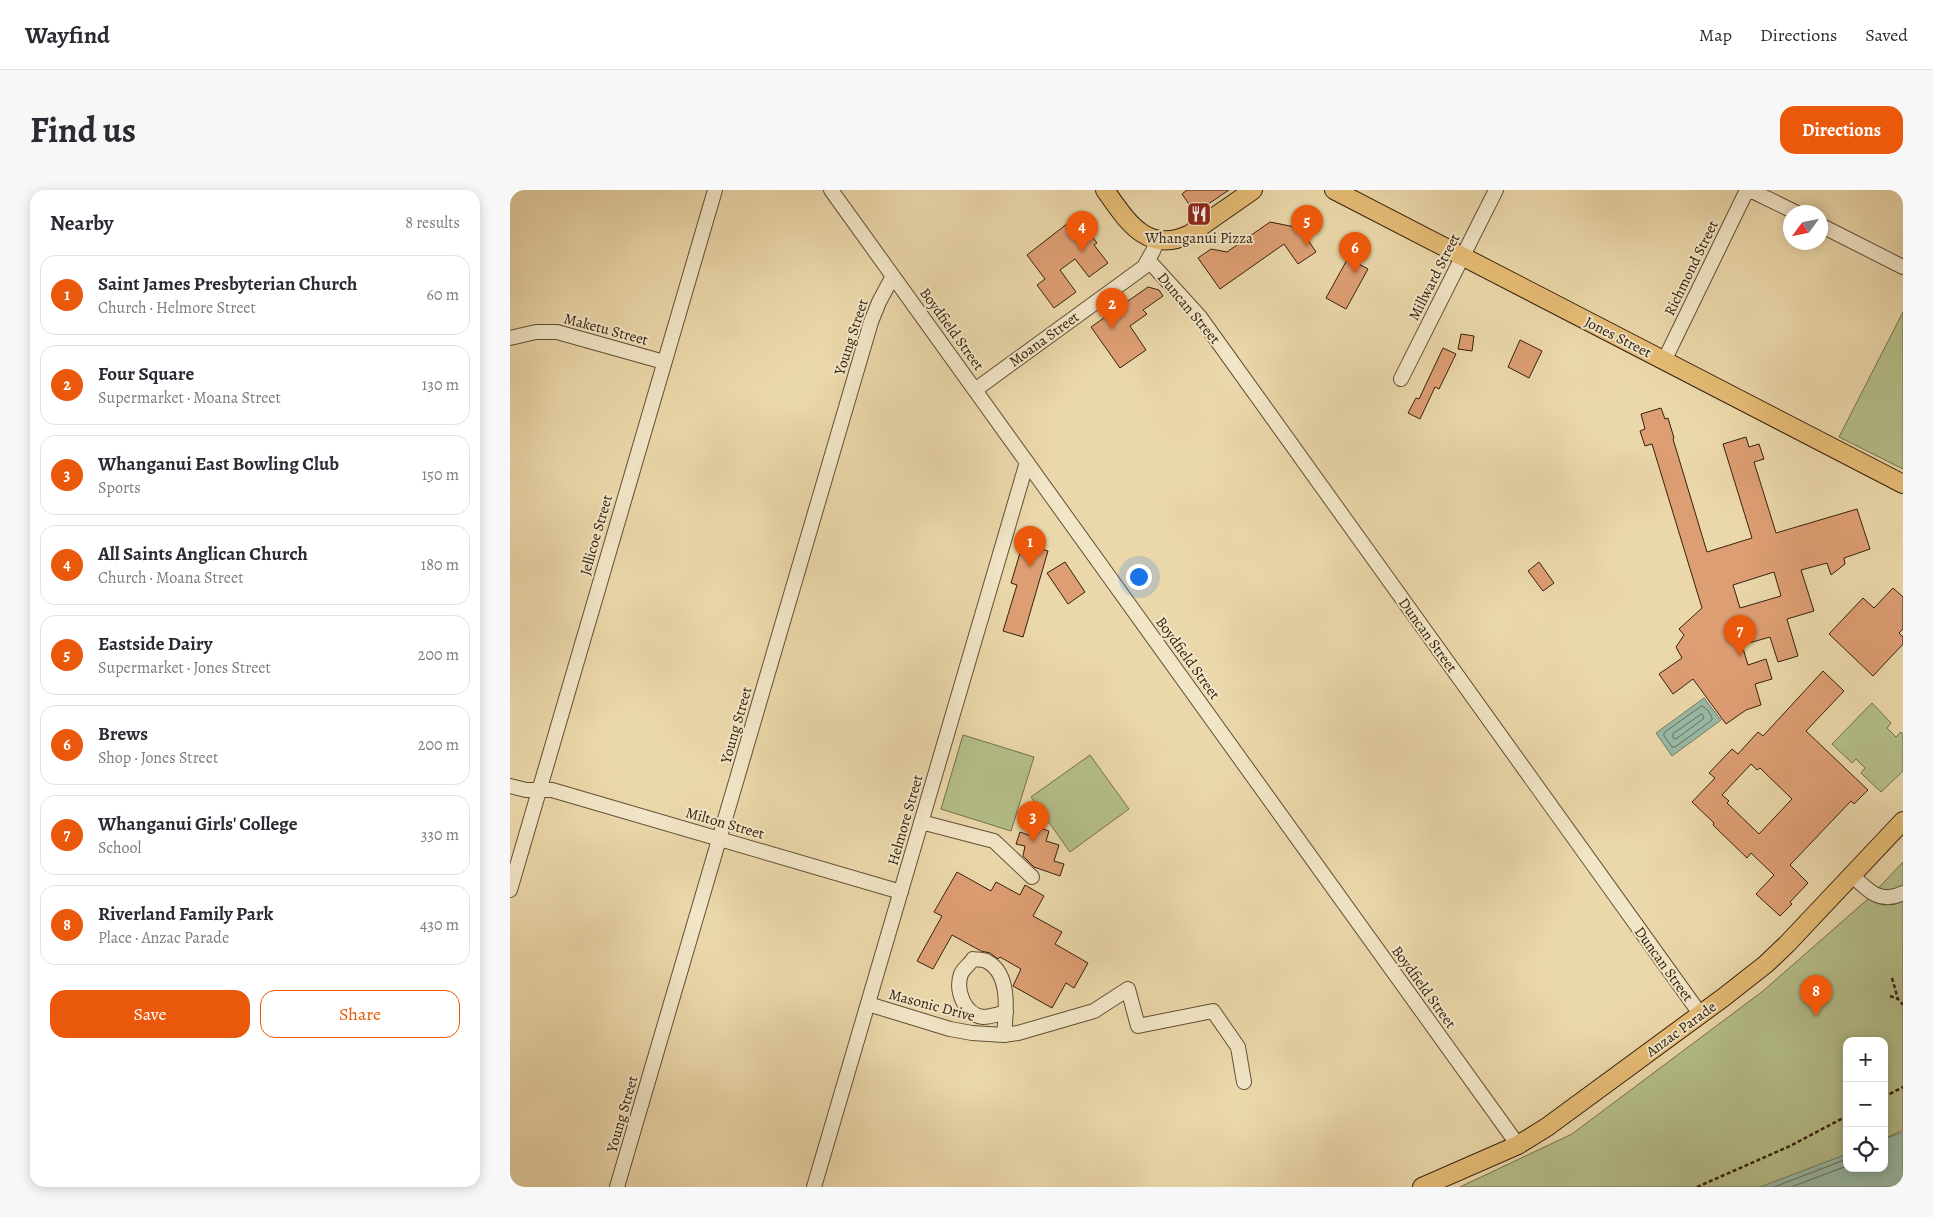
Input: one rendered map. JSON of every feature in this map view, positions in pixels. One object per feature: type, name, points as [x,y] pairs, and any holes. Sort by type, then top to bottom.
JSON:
[{"type":"main road","points":[[1105,190],[1131,224],[1139,231],[1157,240],[1175,240],[1190,234],[1253,190]]},
{"type":"main road","name":"Jones Street","points":[[1334,190],[1462,258],[1903,484]]},
{"type":"main road","name":"Anzac Parade","points":[[1422,1187],[1518,1145],[1574,1108],[1747,980],[1773,957],[1903,821]]},
{"type":"street","name":"Jellicoe Street","points":[[510,890],[714,190]]},
{"type":"street","name":"Boydfield Street","points":[[831,190],[1518,1145]]},
{"type":"street","name":"Millward Street","points":[[1401,379],[1496,190]]},
{"type":"street","points":[[1749,190],[1783,206]]},
{"type":"street","name":"Richmond Street","points":[[1664,361],[1749,190]]},
{"type":"street","points":[[1828,229],[1903,267]]},
{"type":"street","name":"Moana Street","points":[[975,390],[1144,267],[1157,240]]},
{"type":"street","name":"Duncan Street","points":[[1148,261],[1200,317],[1701,1014]]},
{"type":"street","name":"Young Street","points":[[618,1187],[871,322],[882,296],[894,276]]},
{"type":"street","name":"Maketu Street","points":[[510,338],[536,332],[557,332],[664,362]]},
{"type":"street","name":"Helmore Street","points":[[814,1187],[1027,462]]},
{"type":"street","name":"Milton Street","points":[[510,786],[526,790],[552,790],[901,892]]},
{"type":"street","points":[[921,822],[994,841],[1032,877]]},
{"type":"street","points":[[1852,875],[1868,892],[1879,897],[1891,898],[1903,893]]},
{"type":"street","name":"Masonic Drive","points":[[868,1004],[950,1029],[972,1034],[1004,1035],[1094,1011],[1128,989],[1138,1026],[1213,1011],[1238,1047],[1244,1082]]},
{"type":"street","points":[[1004,1035],[1006,1012]]},
{"type":"path","points":[[1892,978],[1898,999],[1903,1005]]},
{"type":"path","points":[[1890,996],[1898,999]]},
{"type":"path","points":[[1888,1095],[1903,1087]]},
{"type":"path","points":[[1697,1187],[1790,1146],[1843,1118]]},
{"type":"green space","points":[[1903,312],[1903,469],[1839,437]]},
{"type":"green space","points":[[1872,703],[1891,723],[1887,728],[1896,737],[1901,732],[1903,735],[1903,771],[1881,792],[1861,773],[1865,768],[1856,759],[1852,763],[1832,744]]},
{"type":"green space","points":[[963,735],[1034,757],[1011,831],[941,809]]},
{"type":"green space","points":[[1090,755],[1129,809],[1070,852],[1031,797]]},
{"type":"green space","points":[[1903,862],[1903,1130],[1888,1137],[1888,1037],[1843,1037],[1843,1159],[1782,1187],[1460,1187],[1572,1134],[1763,991],[1868,899]]},
{"type":"water","points":[[1704,698],[1721,720],[1672,756],[1656,733]]},
{"type":"water","points":[[1903,1132],[1903,1187],[1760,1187],[1843,1156],[1843,1172],[1888,1172],[1888,1138]]},
{"type":"building","points":[[1187,190],[1229,190],[1195,213],[1182,194]]},
{"type":"building","points":[[1077,216],[1097,243],[1094,245],[1108,263],[1089,277],[1075,259],[1060,270],[1076,292],[1054,308],[1037,285],[1045,279],[1027,255]]},
{"type":"building","points":[[1270,222],[1300,228],[1316,252],[1298,264],[1284,244],[1220,289],[1198,258],[1211,249],[1227,252]]},
{"type":"building","points":[[1348,258],[1368,269],[1346,309],[1326,298]]},
{"type":"building","points":[[1148,287],[1159,290],[1163,296],[1143,310],[1147,314],[1130,326],[1146,350],[1120,368],[1091,327]]},
{"type":"building","points":[[1461,334],[1474,336],[1472,351],[1458,349]]},
{"type":"building","points":[[1520,340],[1542,351],[1529,378],[1508,367]]},
{"type":"building","points":[[1443,348],[1456,354],[1439,389],[1435,387],[1420,419],[1408,413],[1416,398],[1419,399]]},
{"type":"building","points":[[1661,408],[1665,419],[1668,418],[1707,552],[1752,538],[1723,444],[1746,437],[1749,447],[1759,444],[1764,459],[1754,462],[1776,533],[1857,509],[1870,549],[1844,558],[1845,564],[1831,575],[1827,563],[1801,570],[1814,611],[1787,619],[1798,656],[1778,662],[1770,637],[1742,645],[1748,665],[1766,659],[1772,679],[1755,684],[1761,705],[1746,710],[1726,724],[1693,679],[1673,694],[1659,674],[1682,658],[1676,647],[1684,635],[1679,629],[1702,608],[1652,444],[1645,446],[1640,431],[1645,429],[1641,414]],"holes":[[[1774,572],[1781,596],[1740,608],[1733,585]]]},
{"type":"building","points":[[1023,543],[1048,551],[1023,637],[1003,631],[1017,585],[1011,583]]},
{"type":"building","points":[[1065,562],[1085,592],[1068,604],[1047,573]]},
{"type":"building","points":[[1539,562],[1554,583],[1543,591],[1528,571]]},
{"type":"building","points":[[1893,588],[1903,597],[1903,629],[1899,633],[1903,637],[1903,644],[1873,676],[1829,634],[1863,598],[1874,608]]},
{"type":"building","points":[[1823,671],[1844,691],[1806,731],[1868,790],[1854,804],[1851,801],[1790,865],[1808,883],[1780,916],[1756,894],[1774,875],[1751,853],[1747,858],[1692,802],[1715,778],[1709,773],[1732,749],[1738,754],[1758,732],[1763,736]],"holes":[[[1751,764],[1757,770],[1760,768],[1792,799],[1759,834],[1727,803],[1729,801],[1722,795]]]},
{"type":"building","points":[[1037,827],[1049,831],[1046,841],[1059,845],[1054,861],[1064,864],[1060,876],[1034,867],[1023,856],[1025,846],[1016,844],[1020,832],[1034,837]]},
{"type":"building","points":[[957,872],[991,891],[996,882],[1020,895],[1025,885],[1044,896],[1033,916],[1062,932],[1055,944],[1088,963],[1074,988],[1066,983],[1052,1008],[1013,986],[1021,969],[1000,957],[998,959],[990,953],[981,951],[952,935],[933,969],[917,961],[942,916],[934,912]]},
{"type":"place","name":"Whanganui Pizza","points":[[1199,214]]},
{"type":"place","name":"Eastside Dairy","points":[[1307,246]]},
{"type":"place","name":"All Saints Anglican Church","points":[[1082,252]]},
{"type":"place","name":"Brews","points":[[1355,273]]},
{"type":"place","name":"Four Square","points":[[1112,329]]},
{"type":"place","name":"Saint James Presbyterian Church","points":[[1030,567]]},
{"type":"place","name":"Whanganui Girls' College","points":[[1740,656]]},
{"type":"place","name":"Whanganui East Bowling Club","points":[[1033,842]]},
{"type":"place","name":"Riverland Family Park","points":[[1816,1016]]}]
